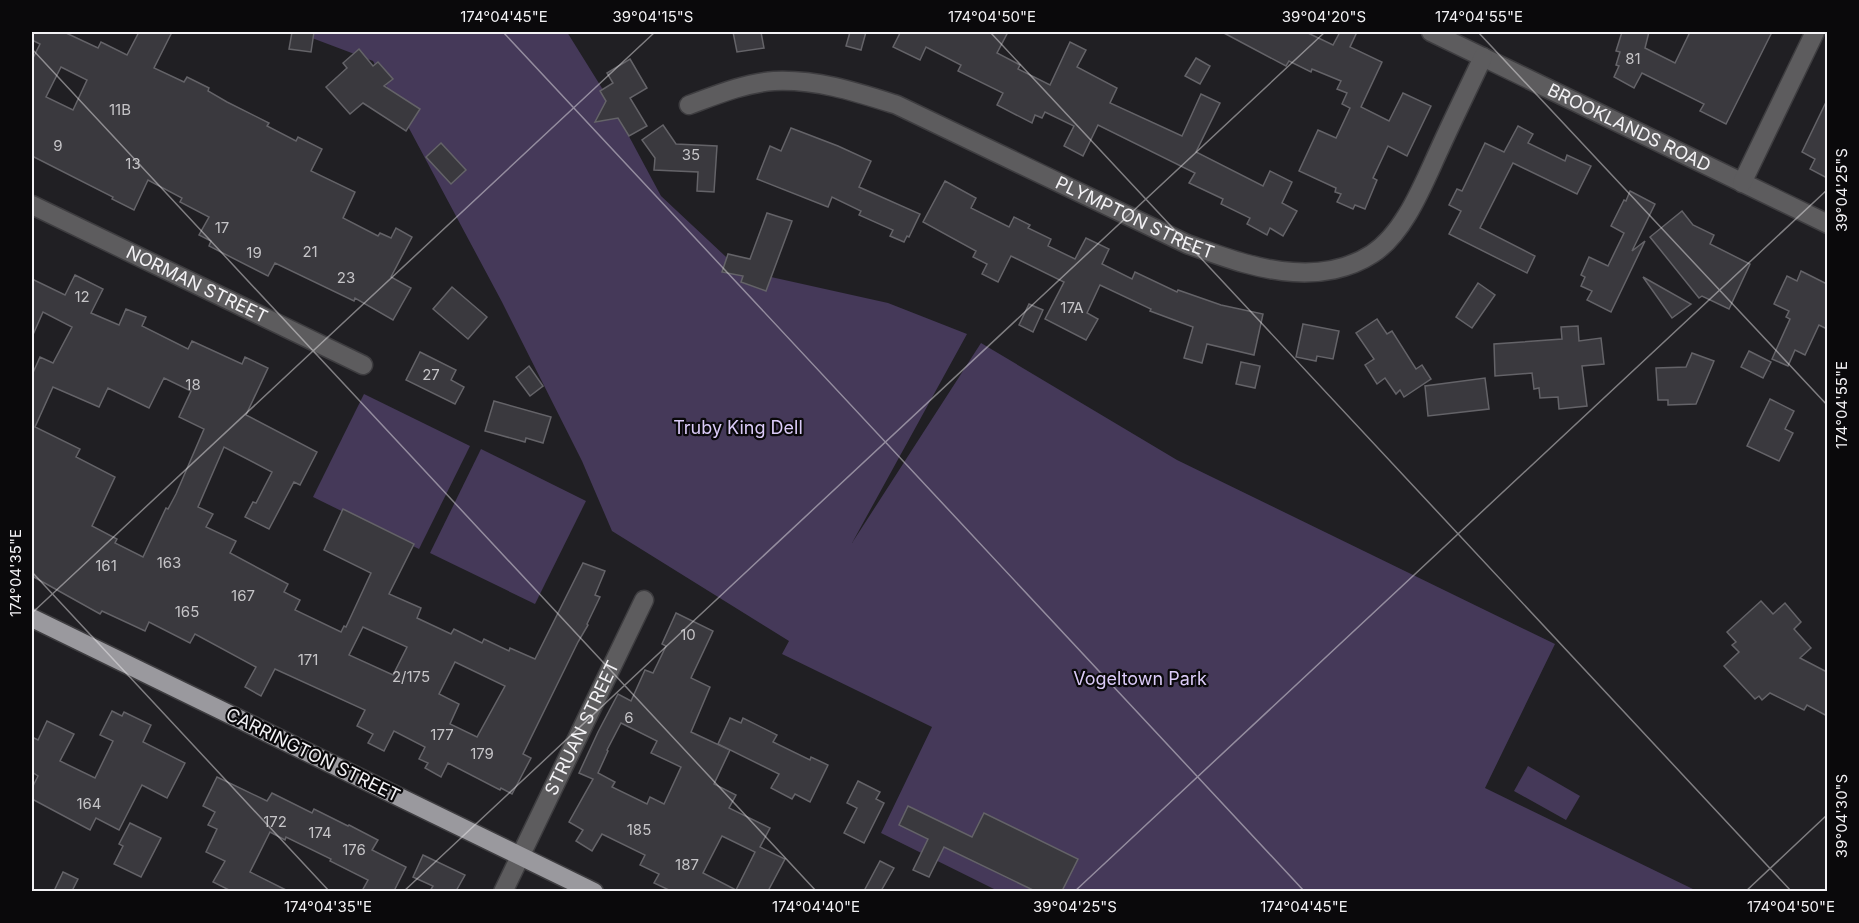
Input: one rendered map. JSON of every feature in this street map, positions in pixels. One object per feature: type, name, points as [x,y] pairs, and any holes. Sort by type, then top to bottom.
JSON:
[{"type":"main road","name":"CARRINGTON STREET","points":[[32,618],[594,891]]},
{"type":"street","name":"BROOKLANDS ROAD","points":[[1431,32],[1827,224]]},
{"type":"street","points":[[1742,183],[1815,32]]},
{"type":"street","name":"PLYMPTON STREET","points":[[689,105],[734,89],[773,81],[817,83],[856,92],[897,105],[1187,244],[1237,262],[1293,272],[1321,272],[1349,265],[1373,254],[1391,237],[1422,185],[1483,57]]},
{"type":"street","name":"NORMAN STREET","points":[[32,205],[363,365]]},
{"type":"street","name":"STRUAN STREET","points":[[502,891],[644,600]]},
{"type":"green space","name":"Vogeltown Park","points":[[296,32],[567,32],[610,101],[661,196],[740,270],[888,303],[967,334],[852,543],[981,343],[1177,460],[1555,644],[1485,788],[1697,891],[998,891],[881,833],[932,727],[782,654],[789,641],[612,531],[582,461],[502,302],[373,61]]},
{"type":"green space","points":[[364,394],[470,446],[419,549],[313,497]]},
{"type":"green space","points":[[481,449],[586,501],[535,604],[430,553]]},
{"type":"green space","points":[[1528,766],[1580,796],[1566,820],[1514,791]]},
{"type":"building","points":[[32,32],[64,32],[98,48],[101,42],[127,55],[139,32],[172,32],[154,68],[184,82],[187,77],[209,88],[208,91],[227,102],[269,123],[267,126],[296,141],[298,137],[322,149],[311,171],[355,192],[343,218],[378,236],[380,233],[391,238],[396,228],[412,237],[391,277],[411,288],[393,320],[355,298],[354,301],[275,263],[268,276],[209,246],[211,241],[199,235],[209,217],[180,202],[182,198],[148,180],[134,210],[32,156],[32,60],[40,44],[32,40]],"holes":[[[61,67],[87,80],[73,110],[46,97]]]},
{"type":"building","points":[[292,32],[314,32],[311,52],[289,49]]},
{"type":"building","points":[[733,32],[761,32],[764,48],[737,52]]},
{"type":"building","points":[[850,32],[866,32],[861,50],[846,46]]},
{"type":"building","points":[[897,32],[1008,32],[997,53],[1020,65],[1018,69],[1050,85],[1070,42],[1086,50],[1077,67],[1117,88],[1110,103],[1182,136],[1201,94],[1220,103],[1196,152],[1263,186],[1270,171],[1292,182],[1282,203],[1297,211],[1283,236],[1270,228],[1267,235],[1247,224],[1250,218],[1221,204],[1223,199],[1189,183],[1195,173],[1098,125],[1083,156],[1064,146],[1074,126],[1045,112],[1042,118],[1035,115],[1032,123],[997,105],[1003,93],[958,71],[961,65],[926,47],[920,60],[893,47],[900,33]]},
{"type":"building","points":[[1222,32],[1306,32],[1333,45],[1340,32],[1357,32],[1350,47],[1382,62],[1361,107],[1389,121],[1403,93],[1431,106],[1407,156],[1388,146],[1373,178],[1377,180],[1365,209],[1355,205],[1353,209],[1337,202],[1341,194],[1335,192],[1336,188],[1299,171],[1318,130],[1336,138],[1350,108],[1342,104],[1347,93],[1337,89],[1341,81],[1312,69],[1311,72],[1289,61],[1286,66]]},
{"type":"building","points":[[1622,32],[1649,32],[1645,48],[1675,63],[1690,32],[1772,32],[1726,124],[1700,111],[1704,104],[1642,73],[1634,88],[1614,77],[1619,66],[1616,65],[1620,52],[1616,51]]},
{"type":"building","points":[[359,49],[373,66],[378,62],[393,79],[384,86],[420,109],[406,131],[363,103],[350,114],[326,87],[347,68],[343,63]]},
{"type":"building","points":[[1196,58],[1210,66],[1200,84],[1185,76]]},
{"type":"building","points":[[630,59],[647,88],[630,98],[647,126],[629,136],[618,118],[595,122],[606,101],[600,91],[613,83],[607,73]]},
{"type":"building","points":[[1827,100],[1827,178],[1810,169],[1815,159],[1802,152]]},
{"type":"building","points":[[663,125],[676,144],[717,146],[714,192],[697,191],[698,172],[654,170],[655,158],[642,140]]},
{"type":"building","points":[[1518,126],[1533,134],[1528,143],[1565,161],[1567,155],[1591,166],[1577,194],[1513,163],[1480,228],[1535,256],[1527,273],[1449,234],[1461,211],[1449,205],[1457,189],[1462,191],[1485,143],[1504,152]]},
{"type":"building","points":[[791,128],[871,161],[859,187],[920,214],[909,237],[907,236],[904,242],[890,236],[893,230],[859,215],[861,211],[832,197],[828,207],[757,179],[770,146],[781,151]]},
{"type":"building","points":[[441,143],[466,170],[451,184],[426,157]]},
{"type":"building","points":[[945,181],[976,198],[971,208],[1009,227],[1014,217],[1030,225],[1028,228],[1051,239],[1048,246],[1075,259],[1086,238],[1109,249],[1102,264],[1132,279],[1135,272],[1177,292],[1178,290],[1221,305],[1263,314],[1254,355],[1207,344],[1202,363],[1184,358],[1193,327],[1150,311],[1151,309],[1100,285],[1087,313],[1098,319],[1086,340],[1045,319],[1064,282],[1011,256],[998,282],[982,274],[987,264],[973,257],[976,251],[923,222]]},
{"type":"building","points":[[1630,191],[1655,204],[1632,251],[1645,241],[1611,312],[1587,300],[1592,291],[1581,286],[1585,277],[1581,275],[1589,257],[1608,266],[1624,233],[1611,226]]},
{"type":"building","points":[[1682,211],[1693,225],[1714,235],[1710,244],[1750,264],[1729,309],[1702,296],[1699,298],[1650,237]]},
{"type":"building","points":[[767,213],[792,221],[766,291],[741,282],[743,276],[722,272],[728,254],[750,259]]},
{"type":"building","points":[[1801,271],[1827,284],[1827,329],[1819,325],[1805,355],[1795,350],[1788,366],[1772,359],[1790,319],[1786,317],[1789,311],[1774,304],[1787,276],[1797,281]]},
{"type":"building","points":[[75,275],[103,289],[91,313],[119,325],[126,309],[146,317],[142,326],[188,349],[192,341],[242,364],[245,357],[268,368],[246,415],[317,452],[300,485],[294,482],[269,529],[245,517],[253,502],[256,503],[272,472],[224,447],[198,507],[213,514],[206,527],[236,541],[230,553],[288,584],[284,592],[300,600],[295,610],[341,632],[344,626],[346,627],[371,573],[324,550],[343,509],[414,544],[389,594],[421,608],[417,618],[451,634],[454,629],[482,643],[484,639],[509,651],[510,648],[535,659],[583,563],[605,571],[595,595],[600,597],[523,754],[531,758],[512,794],[448,763],[441,777],[425,768],[428,763],[419,759],[425,747],[394,731],[384,751],[368,743],[373,734],[357,726],[365,710],[275,669],[261,696],[245,687],[256,667],[195,634],[190,643],[149,622],[145,631],[102,611],[100,614],[32,576],[32,375],[40,357],[53,363],[72,327],[43,312],[32,337],[32,279],[65,295]],"holes":[[[164,378],[191,391],[179,417],[204,429],[176,494],[168,509],[166,508],[143,557],[115,543],[117,539],[92,526],[115,477],[76,457],[80,449],[35,427],[53,387],[99,407],[108,388],[149,408]],[[363,627],[407,647],[393,675],[349,655]],[[455,662],[505,686],[477,737],[450,724],[459,704],[439,694]]]},
{"type":"building","points":[[1643,277],[1691,304],[1672,318]]},
{"type":"building","points":[[1478,283],[1495,295],[1472,328],[1456,317]]},
{"type":"building","points":[[452,287],[487,317],[468,339],[433,309]]},
{"type":"building","points":[[1029,304],[1043,310],[1033,332],[1019,325]]},
{"type":"building","points":[[1377,319],[1387,334],[1392,331],[1416,369],[1422,365],[1431,379],[1404,397],[1400,390],[1396,394],[1385,378],[1377,384],[1365,365],[1374,359],[1356,333]]},
{"type":"building","points":[[1303,324],[1339,331],[1333,359],[1317,356],[1316,361],[1296,357]]},
{"type":"building","points":[[1578,326],[1579,341],[1601,338],[1604,364],[1582,366],[1587,406],[1559,409],[1558,397],[1540,398],[1539,388],[1534,389],[1532,373],[1495,376],[1494,344],[1562,339],[1561,327]]},
{"type":"building","points":[[1749,351],[1771,362],[1763,378],[1741,367]]},
{"type":"building","points":[[420,352],[456,370],[451,380],[464,387],[455,404],[406,380]]},
{"type":"building","points":[[1692,353],[1714,361],[1696,404],[1668,405],[1668,400],[1658,400],[1656,368],[1686,367]]},
{"type":"building","points":[[1241,362],[1260,366],[1255,388],[1236,384]]},
{"type":"building","points":[[529,366],[543,386],[530,396],[516,377]]},
{"type":"building","points":[[1485,378],[1489,409],[1428,416],[1425,386]]},
{"type":"building","points":[[1770,399],[1794,411],[1785,429],[1793,433],[1779,461],[1747,446]]},
{"type":"building","points":[[494,401],[551,417],[543,443],[526,438],[525,442],[485,431]]},
{"type":"building","points":[[1761,601],[1773,614],[1785,603],[1801,622],[1794,629],[1811,648],[1800,658],[1827,672],[1827,716],[1807,705],[1804,710],[1770,693],[1762,700],[1759,696],[1755,699],[1724,666],[1739,652],[1732,645],[1736,642],[1727,632]]},
{"type":"building","points":[[676,613],[713,631],[691,678],[710,687],[691,732],[730,750],[714,784],[736,795],[729,808],[770,828],[760,847],[785,859],[768,891],[671,891],[654,883],[659,874],[640,865],[645,855],[602,834],[592,851],[576,841],[583,830],[569,822],[593,779],[579,773],[618,694],[631,701],[645,670],[653,673],[666,646],[662,644]],"holes":[[[621,723],[657,741],[651,753],[681,767],[664,804],[650,797],[647,804],[612,787],[615,782],[598,773]],[[722,836],[755,852],[736,890],[703,873]]]},
{"type":"building","points":[[112,711],[122,716],[124,712],[151,725],[143,742],[185,763],[167,798],[142,785],[119,830],[96,818],[90,830],[32,799],[32,788],[38,776],[32,772],[32,737],[38,740],[47,721],[74,734],[60,761],[95,778],[113,741],[100,735]]},
{"type":"building","points":[[730,718],[741,723],[743,718],[777,735],[773,742],[810,760],[811,757],[828,765],[810,802],[795,794],[792,799],[771,788],[779,774],[718,744]]},
{"type":"building","points":[[217,777],[267,801],[272,793],[312,813],[314,809],[378,840],[372,850],[406,867],[394,891],[362,891],[368,880],[330,861],[331,859],[286,837],[285,840],[270,832],[250,872],[288,891],[231,891],[213,882],[225,861],[206,852],[217,829],[208,825],[215,812],[203,806]]},
{"type":"building","points":[[858,781],[880,792],[876,799],[884,803],[864,843],[844,833],[857,808],[847,803]]},
{"type":"building","points":[[908,806],[972,837],[984,813],[1078,859],[1062,891],[1035,891],[944,847],[929,877],[913,870],[928,839],[899,825]]},
{"type":"building","points":[[130,823],[161,838],[141,877],[114,864],[123,846],[119,844]]},
{"type":"building","points":[[423,855],[465,875],[456,891],[430,891],[433,886],[413,877]]},
{"type":"building","points":[[880,861],[894,868],[881,891],[864,891]]},
{"type":"building","points":[[63,872],[78,879],[72,891],[54,891]]},
{"type":"park label","name":"Truby King Dell","points":[[738,428]]}]
